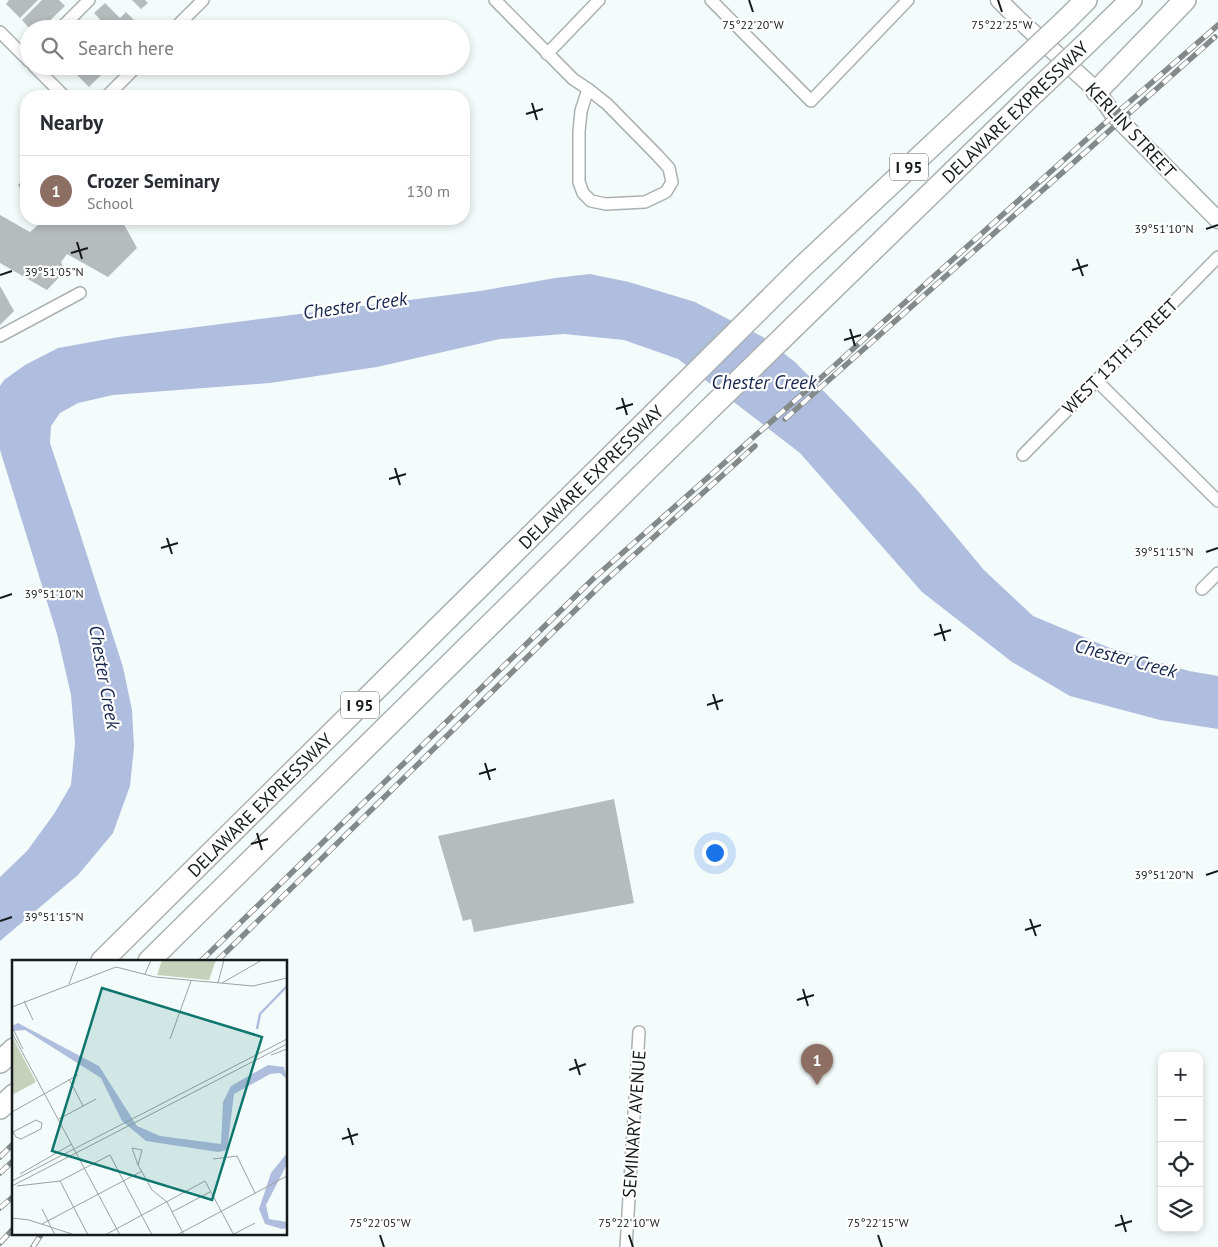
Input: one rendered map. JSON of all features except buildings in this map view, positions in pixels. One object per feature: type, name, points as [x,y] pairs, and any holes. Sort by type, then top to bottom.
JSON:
[{"type":"highway","name":"DELAWARE EXPRESSWAY","points":[[103,960],[802,268],[1086,0]]},
{"type":"highway","name":"DELAWARE EXPRESSWAY","points":[[150,960],[834,286],[1132,0]]},
{"type":"highway","points":[[1096,91],[1185,0]]},
{"type":"highway","points":[[0,1052],[12,1042]]},
{"type":"highway","points":[[0,1062],[12,1051]]},
{"type":"highway","points":[[0,1108],[12,1097]]},
{"type":"main road","name":"KERLIN STREET","points":[[999,0],[1096,91],[1113,114],[1218,220]]},
{"type":"street","points":[[69,20],[89,0]]},
{"type":"street","points":[[183,20],[203,0]]},
{"type":"street","points":[[495,0],[573,79],[588,89],[607,104],[669,168],[672,182],[666,192],[645,202],[606,204],[591,201],[583,193],[579,182],[579,132],[588,89]]},
{"type":"street","points":[[547,54],[599,0]]},
{"type":"street","points":[[711,0],[811,101],[908,0]]},
{"type":"street","points":[[0,32],[20,52]]},
{"type":"street","points":[[43,75],[58,90]]},
{"type":"street","points":[[113,90],[128,75]]},
{"type":"street","name":"WEST 13TH STREET","points":[[1023,455],[1218,257]]},
{"type":"street","points":[[0,336],[80,293]]},
{"type":"street","points":[[1096,380],[1218,501]]},
{"type":"street","points":[[1202,588],[1218,573]]},
{"type":"street","name":"SEMINARY AVENUE","points":[[626,1247],[639,1032]]},
{"type":"water","name":"Chester Creek","points":[[590,274],[629,282],[695,302],[763,337],[795,362],[852,420],[918,491],[984,570],[1033,616],[1110,648],[1189,671],[1218,676],[1218,729],[1160,720],[1070,696],[1012,662],[922,592],[800,453],[678,359],[624,340],[564,334],[500,339],[377,367],[270,383],[113,395],[78,403],[60,413],[51,426],[50,443],[123,667],[132,710],[134,747],[130,786],[113,833],[78,875],[0,941],[0,877],[27,851],[54,814],[71,785],[75,743],[71,695],[57,634],[0,450],[0,386],[4,380],[25,365],[58,348],[119,337],[480,291]]},
{"type":"railway","points":[[202,960],[594,578],[1097,130],[1218,25]]},
{"type":"railway","points":[[785,419],[1215,37]]},
{"type":"railway","points":[[218,960],[603,583],[755,446]]},
{"type":"railway","points":[[0,1157],[12,1145]]},
{"type":"railway","points":[[0,1173],[12,1162]]},
{"type":"railway","points":[[0,1208],[12,1198]]},
{"type":"railway","points":[[0,1243],[12,1230]]},
{"type":"railway","points":[[33,1247],[41,1234]]},
{"type":"place","name":"Crozer Seminary","points":[[817,1085]]}]
